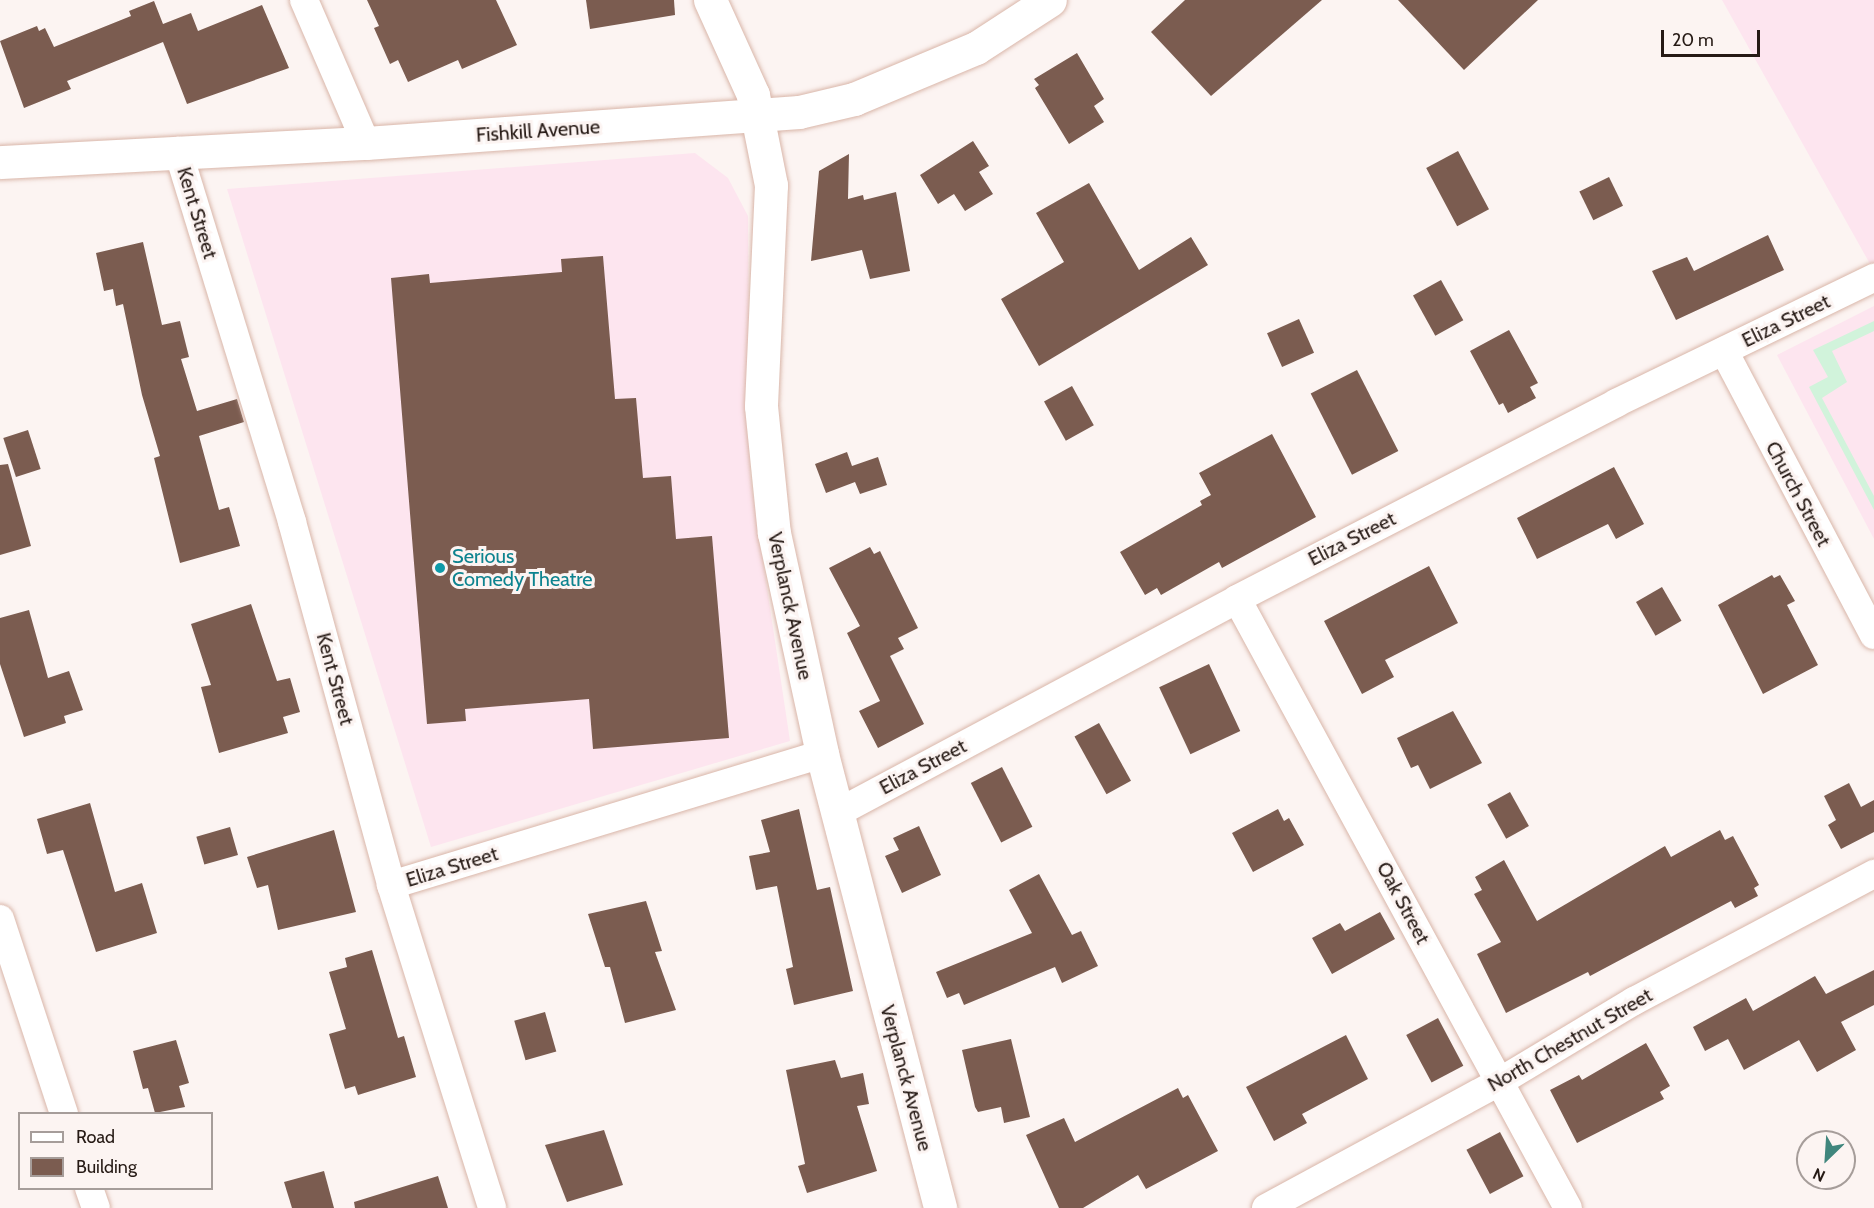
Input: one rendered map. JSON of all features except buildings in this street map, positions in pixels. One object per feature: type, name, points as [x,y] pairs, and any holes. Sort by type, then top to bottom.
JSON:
[{"type":"street","points":[[304,0],[366,142]]},
{"type":"street","name":"Verplanck Avenue","points":[[710,0],[753,94],[771,185],[761,406],[771,510],[822,754],[940,1208]]},
{"type":"street","name":"Fishkill Avenue","points":[[0,162],[366,142],[799,112],[854,99],[976,48],[1050,0]]},
{"type":"street","name":"Kent Street","points":[[178,151],[292,522],[392,885],[492,1208]]},
{"type":"street","name":"Eliza Street","points":[[837,813],[1238,599],[1724,351],[1874,278]]},
{"type":"street","name":"Church Street","points":[[1724,351],[1874,635]]},
{"type":"street","name":"Oak Street","points":[[1238,599],[1568,1208]]},
{"type":"street","name":"Eliza Street","points":[[392,885],[822,754]]},
{"type":"street","name":"North Chestnut Street","points":[[1266,1208],[1499,1082],[1634,1001],[1874,874]]},
{"type":"street","points":[[0,919],[64,1112]]},
{"type":"street","points":[[90,1190],[96,1208]]},
{"type":"shaded area","points":[[1722,0],[1874,0],[1874,271]]},
{"type":"shaded area","points":[[695,153],[728,178],[748,216],[750,475],[790,741],[431,847],[227,189]]},
{"type":"shaded area","points":[[1874,306],[1874,539],[1777,355]]},
{"type":"green space","points":[[1874,321],[1874,331],[1832,351],[1847,382],[1822,398],[1874,496],[1874,510],[1809,387],[1828,377],[1813,350]]},
{"type":"place","name":"Serious Comedy Theatre","points":[[440,568]]}]
